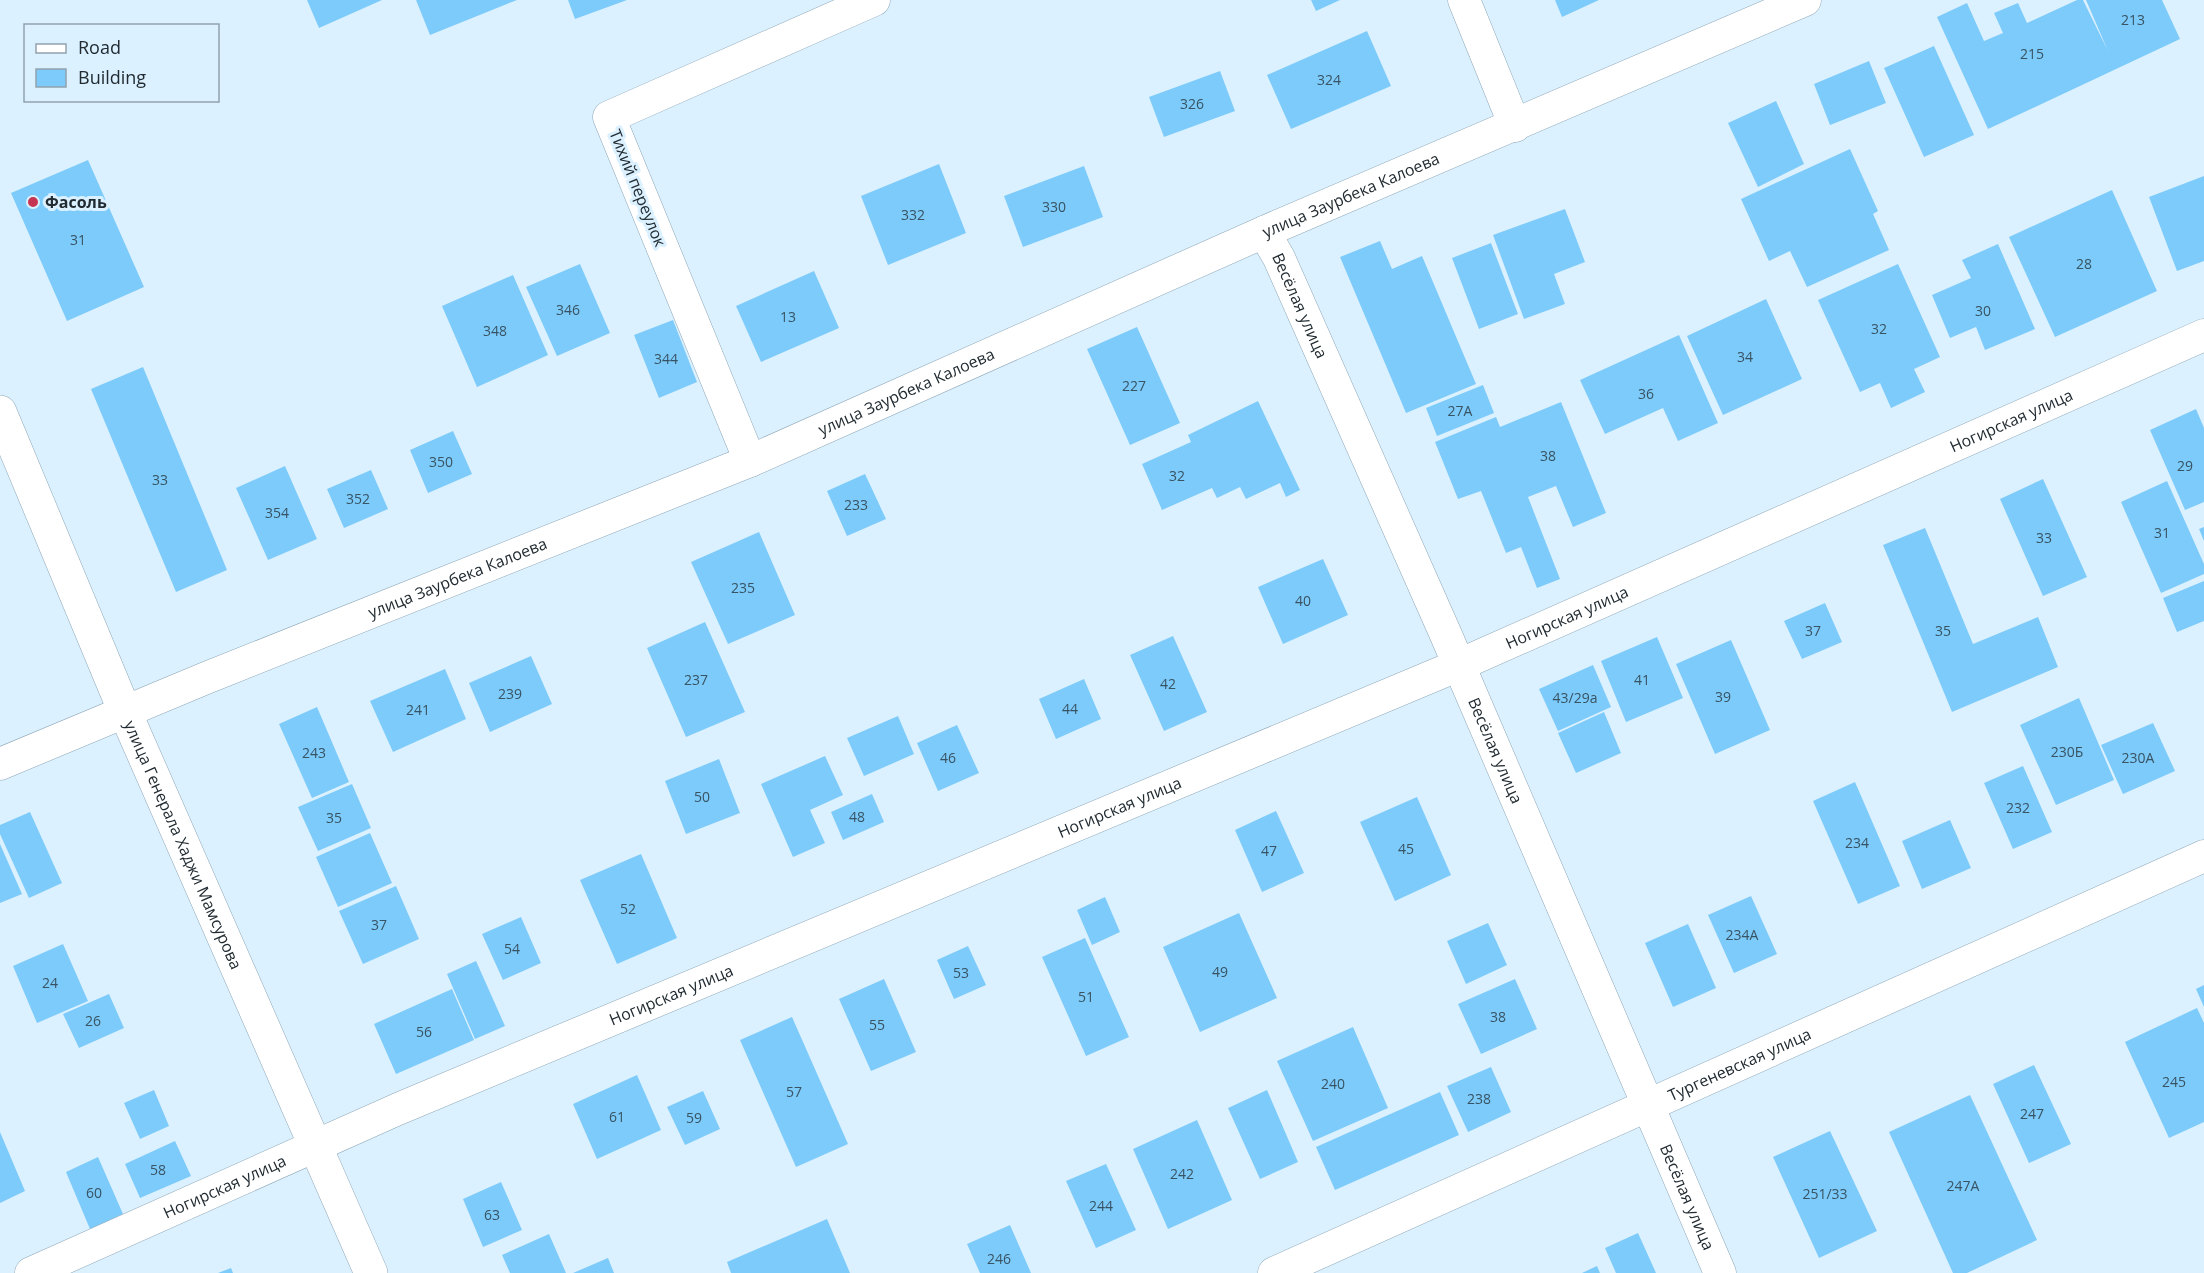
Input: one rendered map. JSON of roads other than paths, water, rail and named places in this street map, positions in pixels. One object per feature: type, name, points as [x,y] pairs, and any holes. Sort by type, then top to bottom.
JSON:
[{"type":"main road","name":"улица Генерала Хаджи Мамсурова","points":[[0,412],[125,712],[371,1273]]},
{"type":"street","name":"Тихий переулок","points":[[750,461],[609,117],[874,0]]},
{"type":"street","points":[[1464,0],[1515,126]]},
{"type":"street","name":"улица Заурбека Калоева","points":[[0,764],[750,461],[1264,232],[1805,0]]},
{"type":"street","name":"Весёлая улица","points":[[1264,232],[1280,258],[1459,665],[1720,1273]]},
{"type":"street","name":"Ногирская улица","points":[[31,1273],[315,1144],[1459,665],[2204,335]]},
{"type":"street","name":"Тургеневская улица","points":[[1275,1273],[2204,856]]},
{"type":"place","name":"Фасоль","points":[[33,202]]}]
